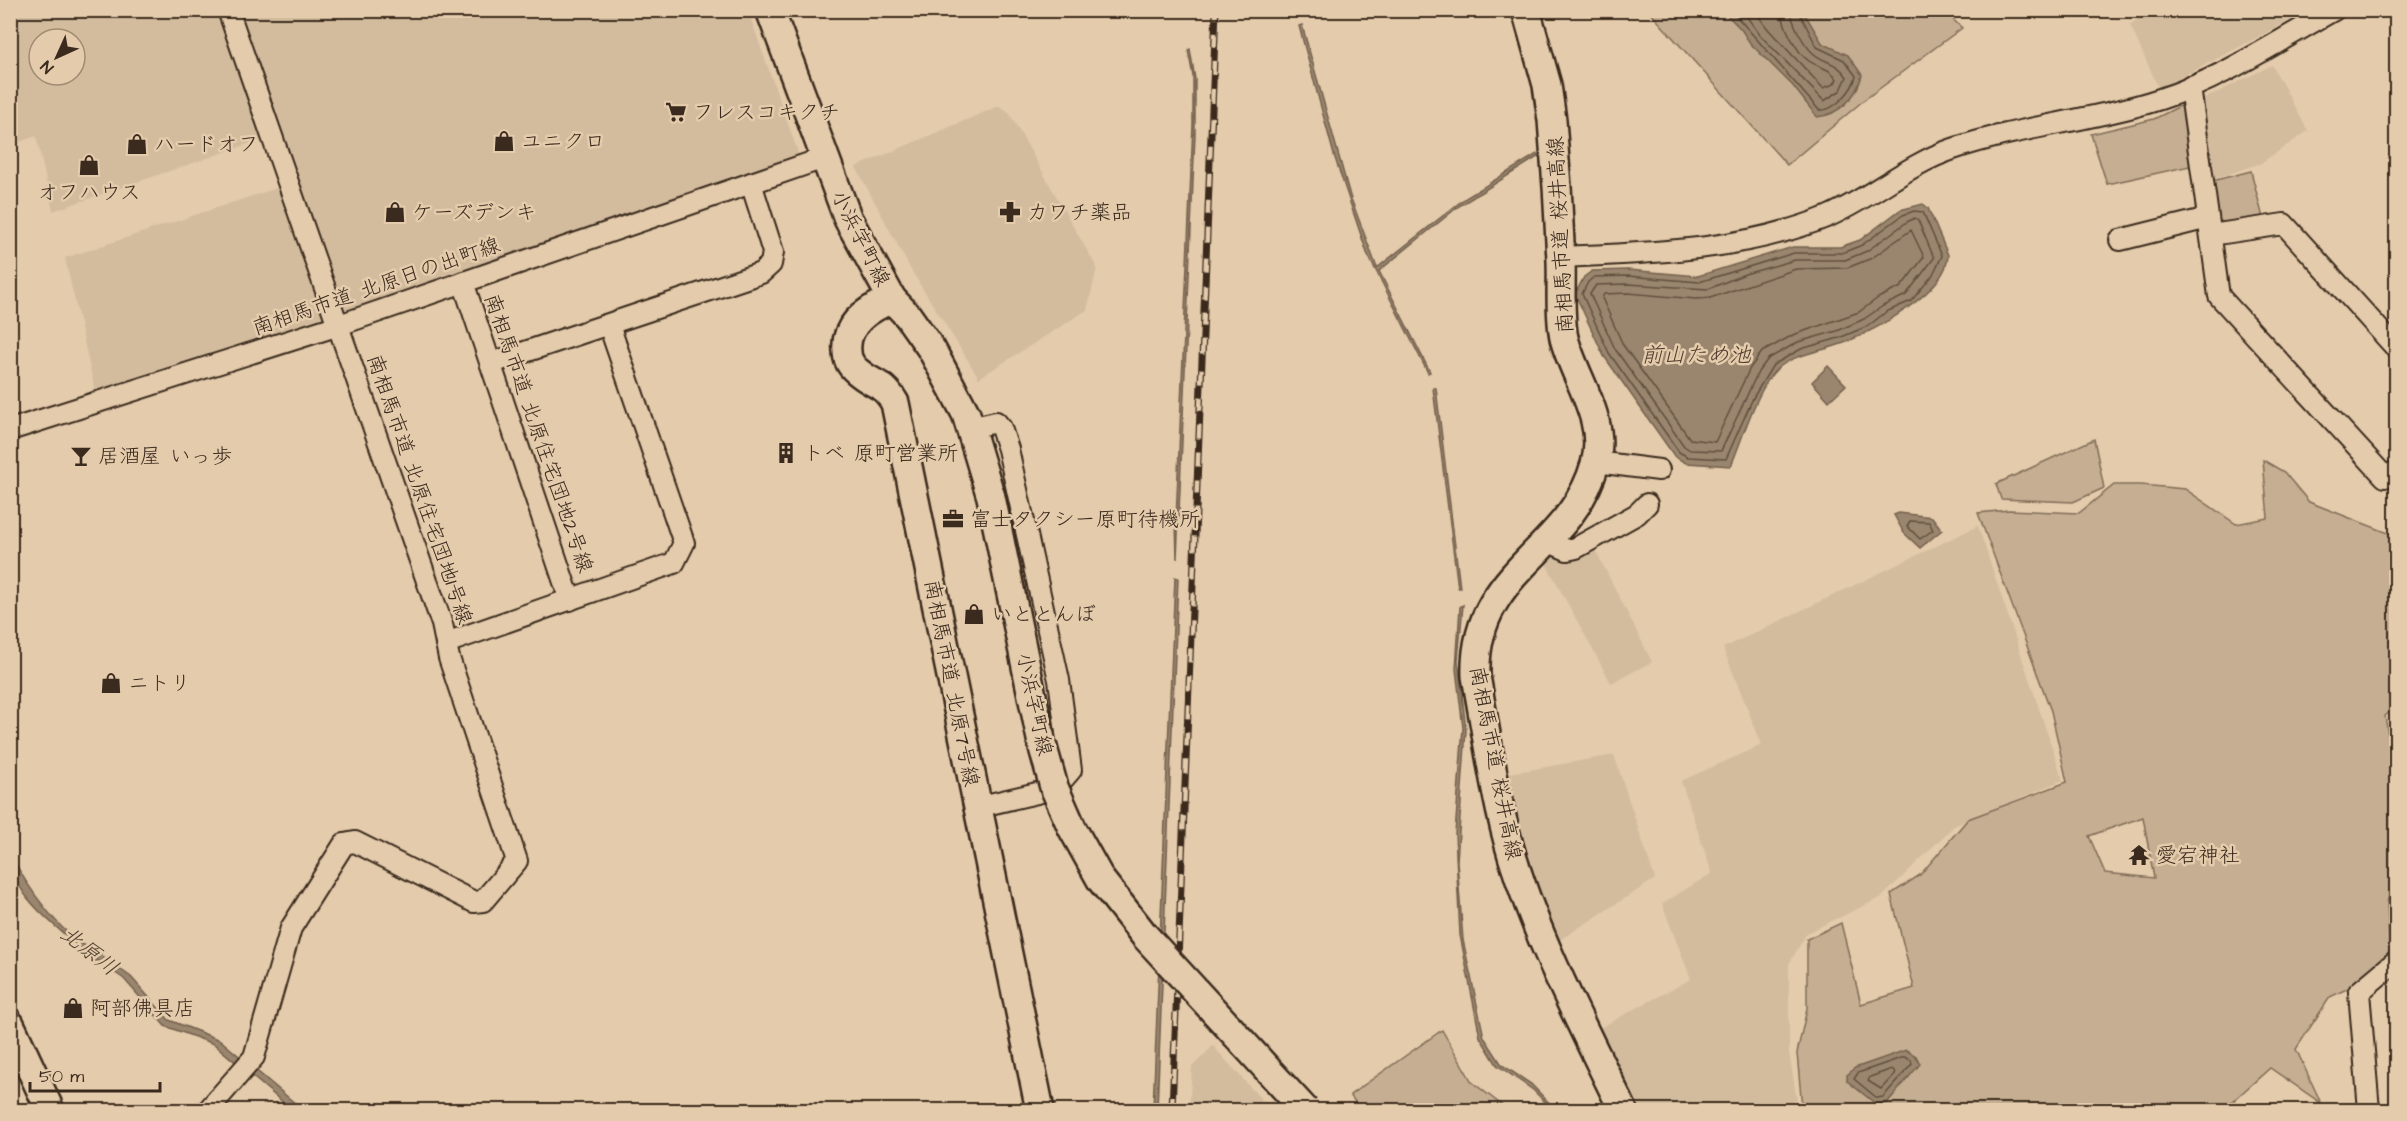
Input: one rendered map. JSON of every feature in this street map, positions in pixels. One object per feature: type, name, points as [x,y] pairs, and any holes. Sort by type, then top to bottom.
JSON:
[{"type":"street","name":"南相馬市道 北原住宅団地1号線","points":[[228,10],[339,325],[446,643],[674,563],[684,543],[609,325]]},
{"type":"street","name":"小浜字町線","points":[[770,10],[848,219],[892,299],[908,316],[932,350],[966,414],[991,497],[1042,744],[1054,787],[1086,855],[1101,880],[1145,936],[1305,1110]]},
{"type":"street","name":"南相馬市道 桜井高線","points":[[1526,10],[1546,85],[1552,120],[1564,336],[1591,404],[1596,428],[1596,462],[1575,507],[1559,531],[1504,585],[1491,604],[1475,656],[1476,675],[1512,856],[1524,892],[1559,975],[1623,1110]]},
{"type":"street","points":[[1561,257],[1701,249],[1768,236],[1844,209],[1949,150],[2139,106],[2190,87],[2334,10]]},
{"type":"street","points":[[2190,87],[2219,296],[2385,477],[2397,471]]},
{"type":"street","name":"南相馬市道 北原日の出町線","points":[[10,430],[339,325],[824,158]]},
{"type":"street","points":[[492,363],[761,273],[771,264],[773,252],[751,183]]},
{"type":"street","points":[[2120,240],[2209,226],[2284,224],[2397,348]]},
{"type":"street","name":"南相馬市道 北原住宅団地2号線","points":[[463,282],[570,600]]},
{"type":"street","name":"南相馬市道 北原7号線","points":[[892,299],[873,307],[849,331],[846,344],[847,358],[855,370],[880,384],[895,403],[1040,1110]]},
{"type":"street","points":[[970,428],[996,422],[1001,428],[1008,449],[1059,680],[1071,770],[1059,784],[1050,790],[977,807]]},
{"type":"street","points":[[1596,462],[1659,470]]},
{"type":"street","points":[[1547,541],[1567,549],[1576,548],[1637,514],[1647,504]]},
{"type":"street","points":[[208,1110],[240,1076],[254,1057],[291,928],[344,844],[355,842],[474,902],[483,901],[517,861],[446,643]]},
{"type":"street","points":[[2368,1110],[2359,992],[2397,961]]},
{"type":"street","points":[[10,1024],[50,1110]]},
{"type":"shaded area","points":[[2150,10],[2308,11],[2159,89],[2130,25]]},
{"type":"shaded area","points":[[10,11],[748,11],[800,158],[319,321],[95,390],[65,258],[280,187],[263,139],[53,211],[36,136],[11,145]]},
{"type":"shaded area","points":[[1649,11],[1742,11],[1817,49],[1796,11],[1944,11],[1962,28],[1864,100],[1787,165]]},
{"type":"shaded area","points":[[2272,65],[2308,131],[2261,163],[2215,179],[2202,100]]},
{"type":"shaded area","points":[[2182,105],[2190,166],[2107,184],[2091,134],[2154,119]]},
{"type":"shaded area","points":[[999,106],[1008,111],[1097,268],[1087,310],[979,378],[911,270],[856,167]]},
{"type":"shaded area","points":[[2251,171],[2263,218],[2230,225],[2218,220],[2212,181]]},
{"type":"shaded area","points":[[2094,439],[2104,488],[2073,502],[2001,499],[1996,484]]},
{"type":"shaded area","points":[[2263,460],[2284,472],[2309,502],[2396,536],[2396,707],[2385,716],[2396,782],[2396,881],[2387,902],[2390,957],[2365,980],[2330,997],[2296,1049],[2321,1103],[2270,1068],[2223,1110],[1806,1110],[1802,1107],[1797,1053],[1807,1009],[1807,939],[1841,923],[1861,1004],[1914,988],[1891,894],[1920,875],[1968,819],[2067,782],[2051,711],[1978,513],[2009,510],[2079,513],[2114,485],[2141,485],[2185,489],[2236,524],[2268,518]],"holes":[[[2143,817],[2154,878],[2105,873],[2089,836]]]},
{"type":"shaded area","points":[[1978,526],[2063,780],[1954,826],[1882,897],[1807,933],[1789,964],[1789,1053],[1797,1100],[1783,1110],[1634,1110],[1596,1030],[1691,979],[1662,904],[1712,873],[1681,781],[1762,745],[1723,648]]},
{"type":"shaded area","points":[[1594,547],[1652,662],[1611,683],[1545,562],[1557,550]]},
{"type":"shaded area","points":[[1614,755],[1655,879],[1558,941],[1528,873],[1505,774]]},
{"type":"shaded area","points":[[1442,1030],[1472,1082],[1508,1110],[1361,1110],[1350,1095]]},
{"type":"shaded area","points":[[1213,1046],[1271,1110],[1189,1110],[1192,1067]]},
{"type":"water","points":[[1723,11],[1803,11],[1822,43],[1848,55],[1862,75],[1852,97],[1833,113],[1817,117],[1793,86],[1750,43],[1741,29]]},
{"type":"water","points":[[1302,25],[1350,196],[1377,268],[1464,199],[1537,154],[1539,156],[1459,206],[1379,271],[1430,372],[1428,373],[1367,253],[1334,155],[1299,26]]},
{"type":"water","points":[[1190,49],[1195,79],[1195,134],[1177,559],[1176,520],[1193,125],[1193,76],[1188,50]]},
{"type":"water","name":"前山ため池","points":[[1923,204],[1928,208],[1948,255],[1945,269],[1936,283],[1923,296],[1890,320],[1844,343],[1791,360],[1776,370],[1756,402],[1731,466],[1686,463],[1675,457],[1604,356],[1575,294],[1584,277],[1592,271],[1628,270],[1698,276],[1793,247],[1840,247],[1860,240],[1900,210]]},
{"type":"water","points":[[1828,366],[1846,385],[1829,401],[1812,382]]},
{"type":"water","points":[[1433,388],[1436,388],[1460,588],[1458,588]]},
{"type":"water","points":[[1899,513],[1932,517],[1942,530],[1920,548],[1904,533],[1894,515]]},
{"type":"water","points":[[1175,577],[1178,578],[1157,1110],[1153,1110]]},
{"type":"water","points":[[1463,605],[1458,660],[1466,730],[1457,861],[1463,940],[1484,1037],[1502,1065],[1531,1084],[1556,1110],[1553,1110],[1533,1090],[1497,1065],[1480,1037],[1460,935],[1455,834],[1463,728],[1456,669],[1460,607]]},
{"type":"water","name":"北原川","points":[[10,852],[36,896],[74,938],[102,952],[100,955],[131,977],[169,1020],[220,1040],[303,1110],[292,1110],[214,1044],[165,1026],[124,979],[97,960],[95,962],[29,900],[19,886]]},
{"type":"water","points":[[1906,1050],[1916,1056],[1920,1064],[1887,1103],[1876,1104],[1847,1081],[1847,1075],[1855,1068]]},
{"type":"railway","points":[[1172,1110],[1216,10]]},
{"type":"place","name":"フレスコキクチ","points":[[676,112]]},
{"type":"place","name":"ユニクロ","points":[[504,141]]},
{"type":"place","name":"ハードオフ","points":[[137,144]]},
{"type":"place","name":"オフハウス","points":[[89,165]]},
{"type":"place","name":"ケーズデンキ","points":[[395,212]]},
{"type":"place","name":"カワチ薬品","points":[[1010,212]]},
{"type":"place","name":"トベ 原町営業所","points":[[786,453]]},
{"type":"place","name":"居酒屋 いっ歩","points":[[81,456]]},
{"type":"place","name":"富士タクシー原町待機所","points":[[953,519]]},
{"type":"place","name":"いととんぼ","points":[[974,614]]},
{"type":"place","name":"ニトリ","points":[[111,683]]},
{"type":"place","name":"愛宕神社","points":[[2139,855]]},
{"type":"place","name":"阿部佛具店","points":[[73,1008]]}]
